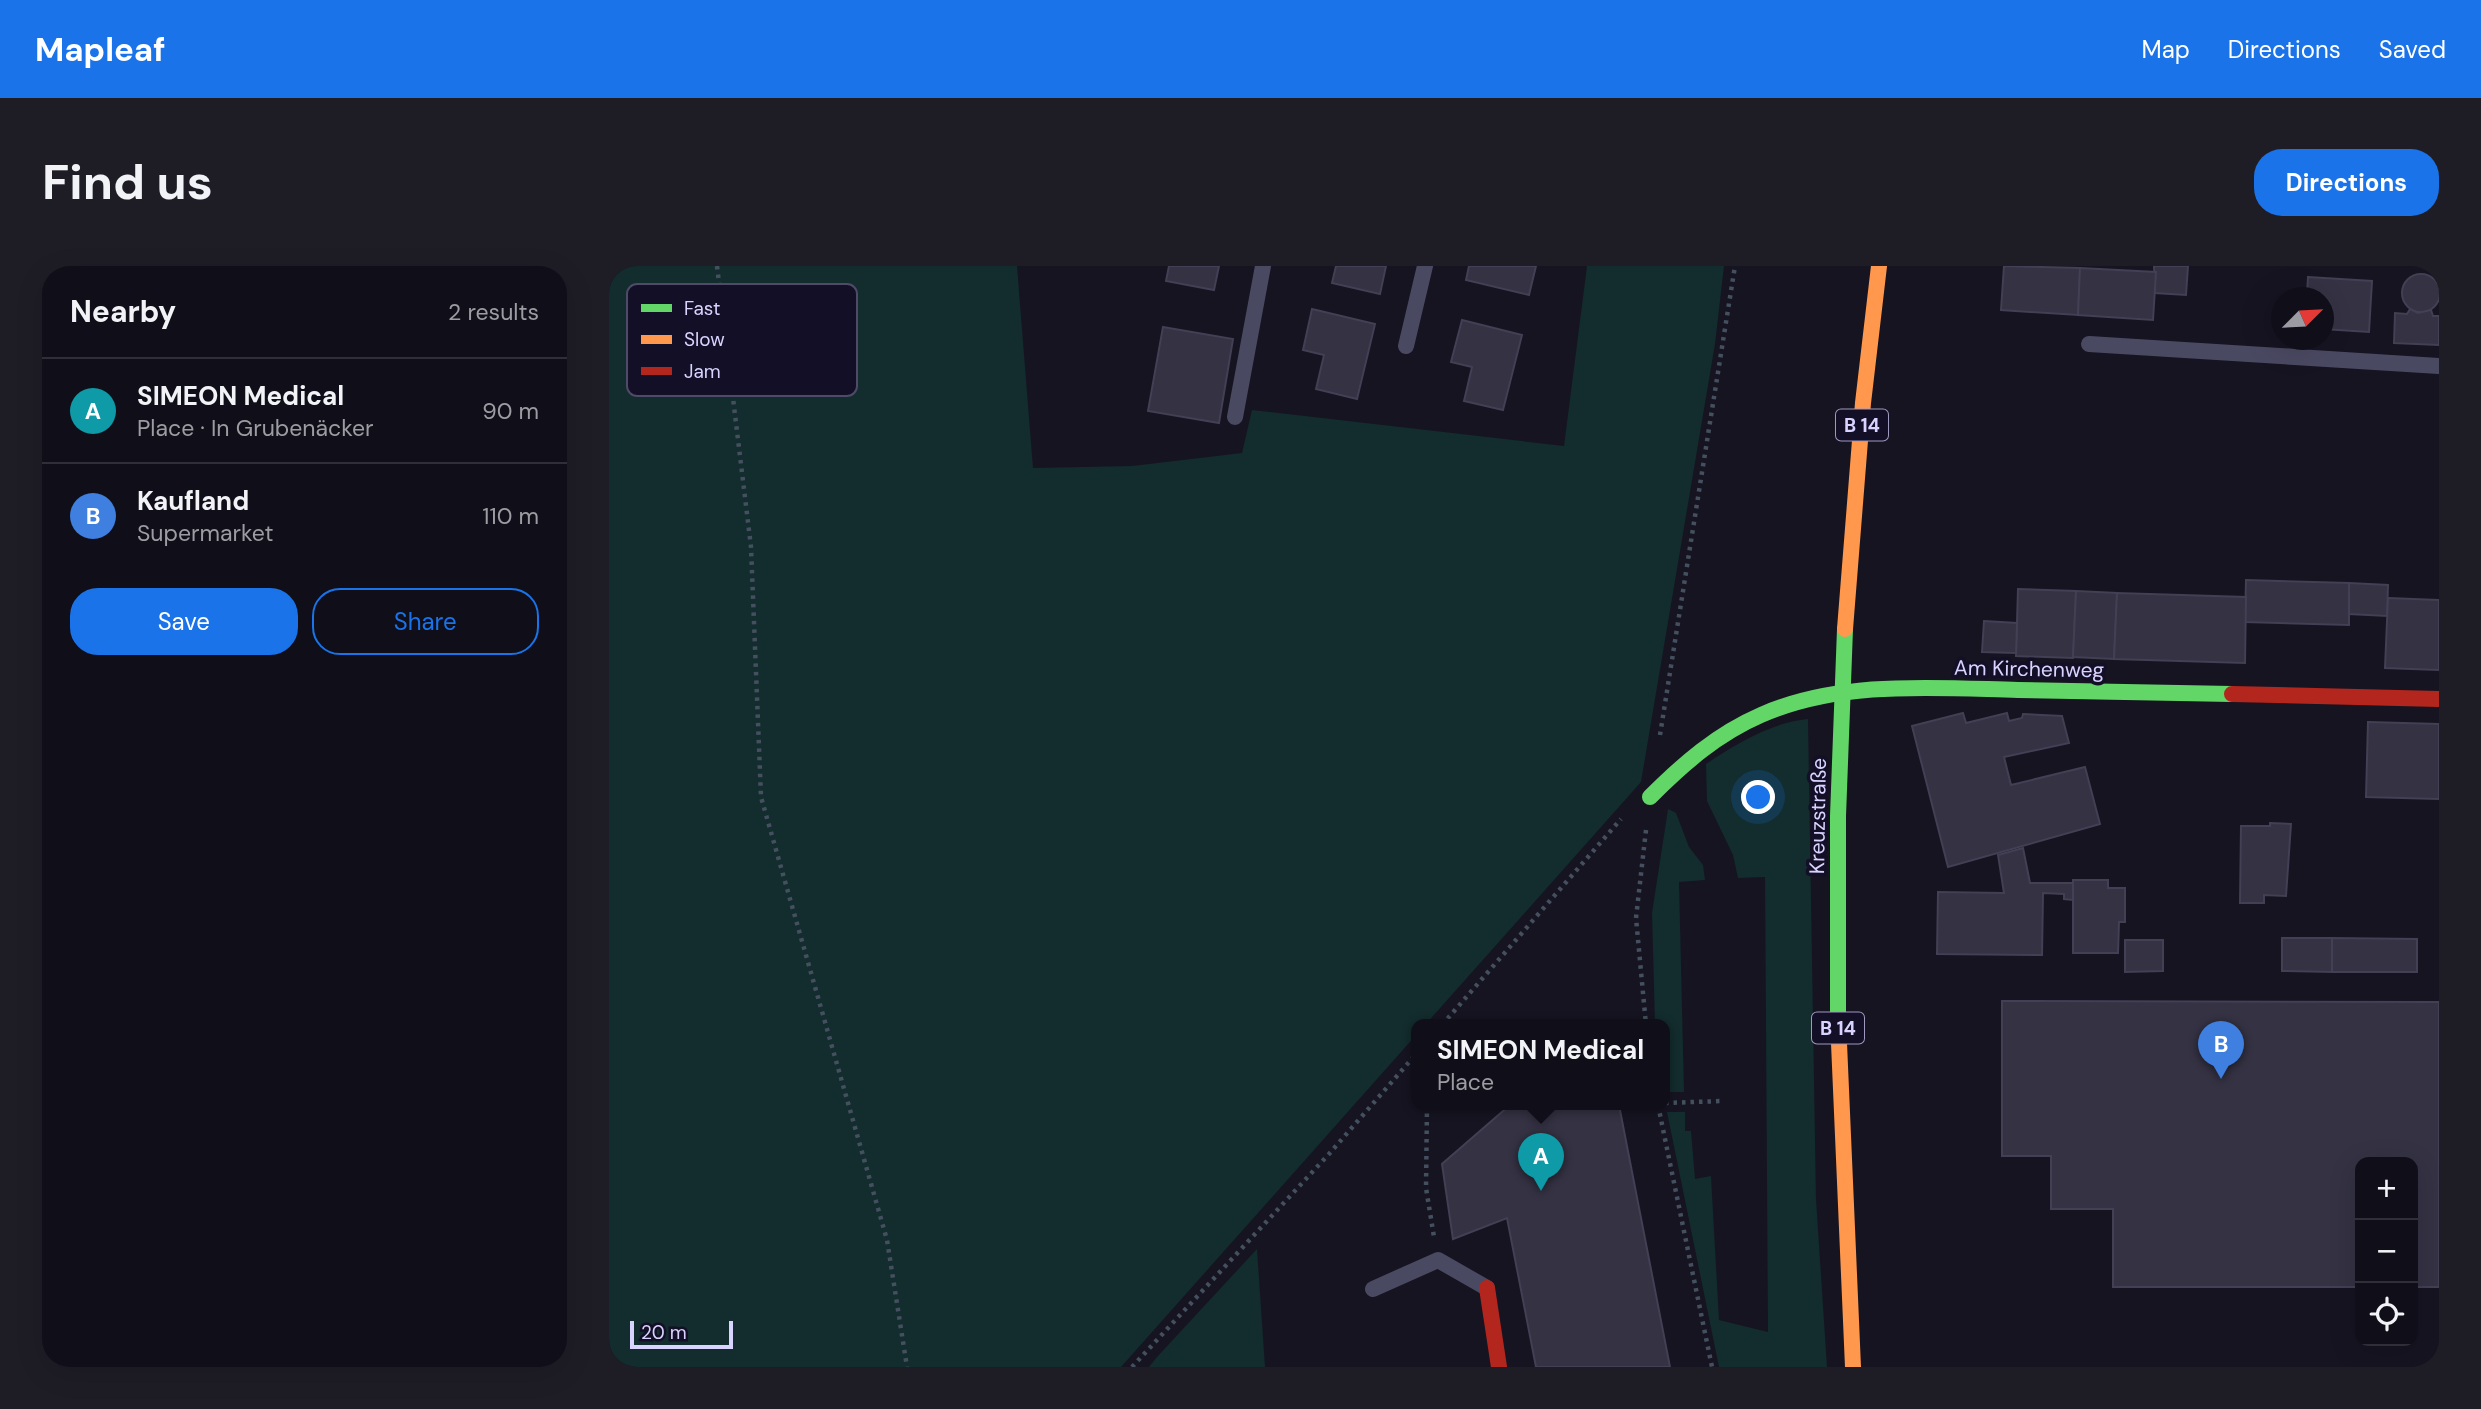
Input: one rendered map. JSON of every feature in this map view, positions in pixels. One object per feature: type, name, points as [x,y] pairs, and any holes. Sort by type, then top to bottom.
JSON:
[{"type":"main road","name":"Kreuzstraße","points":[[1853,1367],[1845,1259],[1838,1049],[1837,798],[1848,583],[1879,266]]},
{"type":"main road","name":"Am Kirchenweg","points":[[1650,797],[1683,762],[1739,722],[1789,704],[1842,693],[1900,687],[2439,699]]},
{"type":"main road","points":[[1487,1288],[1499,1367]]},
{"type":"lane","points":[[1235,416],[1263,266]]},
{"type":"lane","points":[[1406,346],[1425,266]]},
{"type":"lane","points":[[2089,344],[2439,366]]},
{"type":"lane","points":[[1373,1289],[1438,1260],[1487,1288]]},
{"type":"path","points":[[717,266],[719,284]]},
{"type":"path","points":[[1658,742],[1735,266]]},
{"type":"path","points":[[733,396],[751,547],[761,797],[887,1240],[907,1367]]},
{"type":"path","points":[[1446,1019],[1623,817],[1650,797]]},
{"type":"path","points":[[1645,1019],[1636,918],[1650,797]]},
{"type":"path","points":[[1132,1367],[1329,1154],[1411,1060]]},
{"type":"path","points":[[1670,1103],[1722,1101]]},
{"type":"path","points":[[1427,1110],[1426,1188],[1438,1260]]},
{"type":"path","points":[[1659,1110],[1712,1367]]},
{"type":"green space","points":[[609,266],[1017,266],[1033,468],[1132,466],[1242,453],[1252,410],[1564,446],[1587,266],[1724,266],[1715,344],[1641,782],[1430,1019],[1411,1019],[1411,1041],[1121,1367],[609,1367]]},
{"type":"green space","points":[[1808,719],[1816,1199],[1827,1367],[1719,1367],[1667,1112],[1685,1112],[1685,1131],[1691,1131],[1695,1179],[1711,1176],[1719,1320],[1768,1332],[1765,877],[1738,878],[1733,855],[1707,801],[1706,764],[1755,735],[1781,724]]},
{"type":"green space","points":[[1668,809],[1676,813],[1689,847],[1703,865],[1705,880],[1679,882],[1684,1092],[1670,1092],[1670,1019],[1655,1019],[1652,913]]},
{"type":"green space","points":[[1257,1249],[1265,1367],[1149,1367],[1157,1357]]},
{"type":"building","points":[[1169,266],[1219,266],[1214,290],[1166,281]]},
{"type":"building","points":[[1336,266],[1386,266],[1380,294],[1332,283]]},
{"type":"building","points":[[1469,266],[1536,266],[1529,295],[1466,280]]},
{"type":"building","points":[[2004,266],[2080,268],[2078,315],[2001,310]]},
{"type":"building","points":[[2154,266],[2188,266],[2186,295],[2155,293]]},
{"type":"building","points":[[2080,268],[2156,272],[2153,320],[2078,315]]},
{"type":"building","points":[[2421,274],[2435,279],[2440,293],[2435,307],[2421,312],[2407,307],[2402,293],[2407,279]]},
{"type":"building","points":[[2308,277],[2372,281],[2369,332],[2334,330],[2334,287],[2307,287]]},
{"type":"building","points":[[1312,309],[1375,324],[1357,399],[1316,389],[1324,355],[1303,350]]},
{"type":"building","points":[[2410,309],[2418,313],[2431,310],[2433,316],[2439,316],[2439,345],[2394,343],[2395,313],[2407,314]]},
{"type":"building","points":[[1462,320],[1522,335],[1503,410],[1464,401],[1472,367],[1451,362]]},
{"type":"building","points":[[1163,327],[1233,339],[1219,423],[1148,411]]},
{"type":"building","points":[[2246,580],[2349,583],[2349,625],[2245,622]]},
{"type":"building","points":[[2349,583],[2388,585],[2387,616],[2349,614]]},
{"type":"building","points":[[2018,589],[2076,591],[2073,658],[2016,656]]},
{"type":"building","points":[[2076,591],[2117,593],[2114,659],[2073,657]]},
{"type":"building","points":[[2117,593],[2246,597],[2245,663],[2114,659]]},
{"type":"building","points":[[2388,598],[2439,600],[2439,670],[2385,668]]},
{"type":"building","points":[[1984,621],[2017,623],[2016,653],[1982,652]]},
{"type":"building","points":[[1963,713],[1966,723],[2007,713],[2009,721],[2022,718],[2023,714],[2062,716],[2069,743],[2004,757],[2011,785],[2085,767],[2100,824],[1948,867],[1912,726]]},
{"type":"building","points":[[2368,722],[2439,724],[2439,799],[2366,797]]},
{"type":"building","points":[[2270,823],[2291,824],[2286,896],[2264,895],[2264,903],[2240,903],[2241,826],[2270,826]]},
{"type":"building","points":[[2023,848],[2030,883],[2073,883],[2073,900],[2064,899],[2064,894],[2043,893],[2042,955],[1937,954],[1938,892],[2004,893],[1998,855]]},
{"type":"building","points":[[2073,880],[2108,880],[2108,888],[2125,888],[2125,922],[2119,922],[2118,953],[2073,953]]},
{"type":"building","points":[[2282,938],[2332,938],[2332,972],[2282,971]]},
{"type":"building","points":[[2332,938],[2417,939],[2417,972],[2332,972]]},
{"type":"building","points":[[2125,940],[2163,940],[2163,971],[2125,972]]},
{"type":"building","points":[[2002,1001],[2439,1002],[2439,1287],[2418,1287],[2418,1157],[2355,1157],[2355,1287],[2113,1287],[2113,1209],[2051,1209],[2051,1156],[2002,1156]]},
{"type":"building","points":[[1504,1110],[1620,1110],[1670,1367],[1536,1367],[1507,1218],[1453,1239],[1442,1164]]},
{"type":"traffic: fast","points":[[1838,1020],[1838,816],[1845,629]]},
{"type":"traffic: fast","points":[[1650,797],[1688,762],[1730,731],[1761,715],[1823,696],[1855,691],[1920,688],[2232,694]]},
{"type":"traffic: slow","points":[[1845,629],[1863,403],[1879,266]]},
{"type":"traffic: slow","points":[[1838,1020],[1853,1367]]},
{"type":"traffic: jam","points":[[2232,694],[2439,699]]},
{"type":"traffic: jam","points":[[1487,1288],[1499,1367]]},
{"type":"place","name":"Kaufland","points":[[2221,1079]]},
{"type":"place","name":"SIMEON Medical","points":[[1541,1191]]}]
